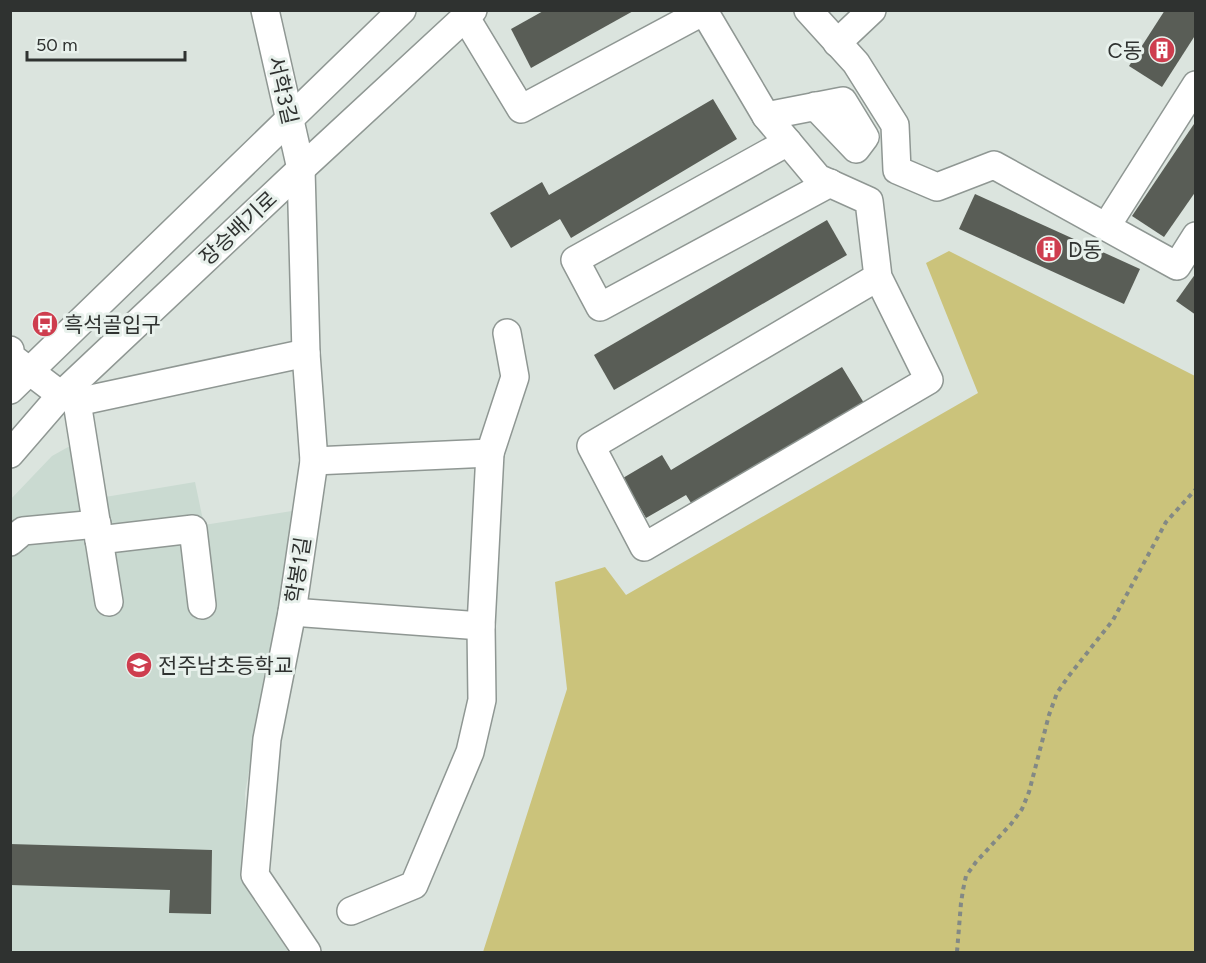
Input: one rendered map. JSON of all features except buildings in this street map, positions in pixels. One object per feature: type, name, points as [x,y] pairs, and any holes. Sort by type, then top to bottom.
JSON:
[{"type":"street","name":"서학3길","points":[[265,10],[301,169]]},
{"type":"street","points":[[10,390],[402,10]]},
{"type":"street","points":[[808,10],[856,63],[895,125],[897,170],[937,187],[994,165],[1177,266],[1196,236]]},
{"type":"street","points":[[837,43],[872,10]]},
{"type":"street","points":[[469,14],[521,109],[704,11],[766,116],[818,178],[869,201],[878,277],[929,380],[644,547],[591,446],[878,277]]},
{"type":"street","name":"장승배기로","points":[[10,454],[301,169],[469,14]]},
{"type":"street","points":[[1106,227],[1196,85]]},
{"type":"street","points":[[766,116],[815,106]]},
{"type":"street","points":[[788,142],[575,260],[600,307],[830,183]]},
{"type":"street","name":"학봉1길","points":[[301,169],[306,353],[314,461],[292,612],[267,739],[255,875],[307,952]]},
{"type":"street","points":[[351,911],[414,885],[470,752],[482,700],[481,626],[490,453],[515,377],[507,333]]},
{"type":"street","points":[[10,350],[11,357],[69,398],[98,532],[109,602]]},
{"type":"street","points":[[69,398],[306,353]]},
{"type":"street","points":[[314,461],[490,453]]},
{"type":"street","points":[[10,542],[24,531],[98,532],[193,529],[202,605]]},
{"type":"street","points":[[292,612],[481,626]]},
{"type":"path","points":[[957,952],[966,876],[1022,809],[1058,693],[1113,620],[1166,522],[1196,489]]},
{"type":"shaded area","points":[[949,251],[1195,376],[1195,952],[483,952],[567,689],[555,582],[605,567],[626,595],[978,393],[926,263]]},
{"type":"shaded area","name":"전주남초등학교","points":[[95,432],[105,497],[195,482],[204,525],[292,511],[291,537],[245,793],[247,879],[288,952],[11,952],[10,500],[52,456]]},
{"type":"place","name":"C동","points":[[1162,50]]},
{"type":"place","name":"D동","points":[[1049,249]]},
{"type":"place","name":"흑석골입구","points":[[45,324]]},
{"type":"place","name":"전주남초등학교","points":[[139,665]]}]
